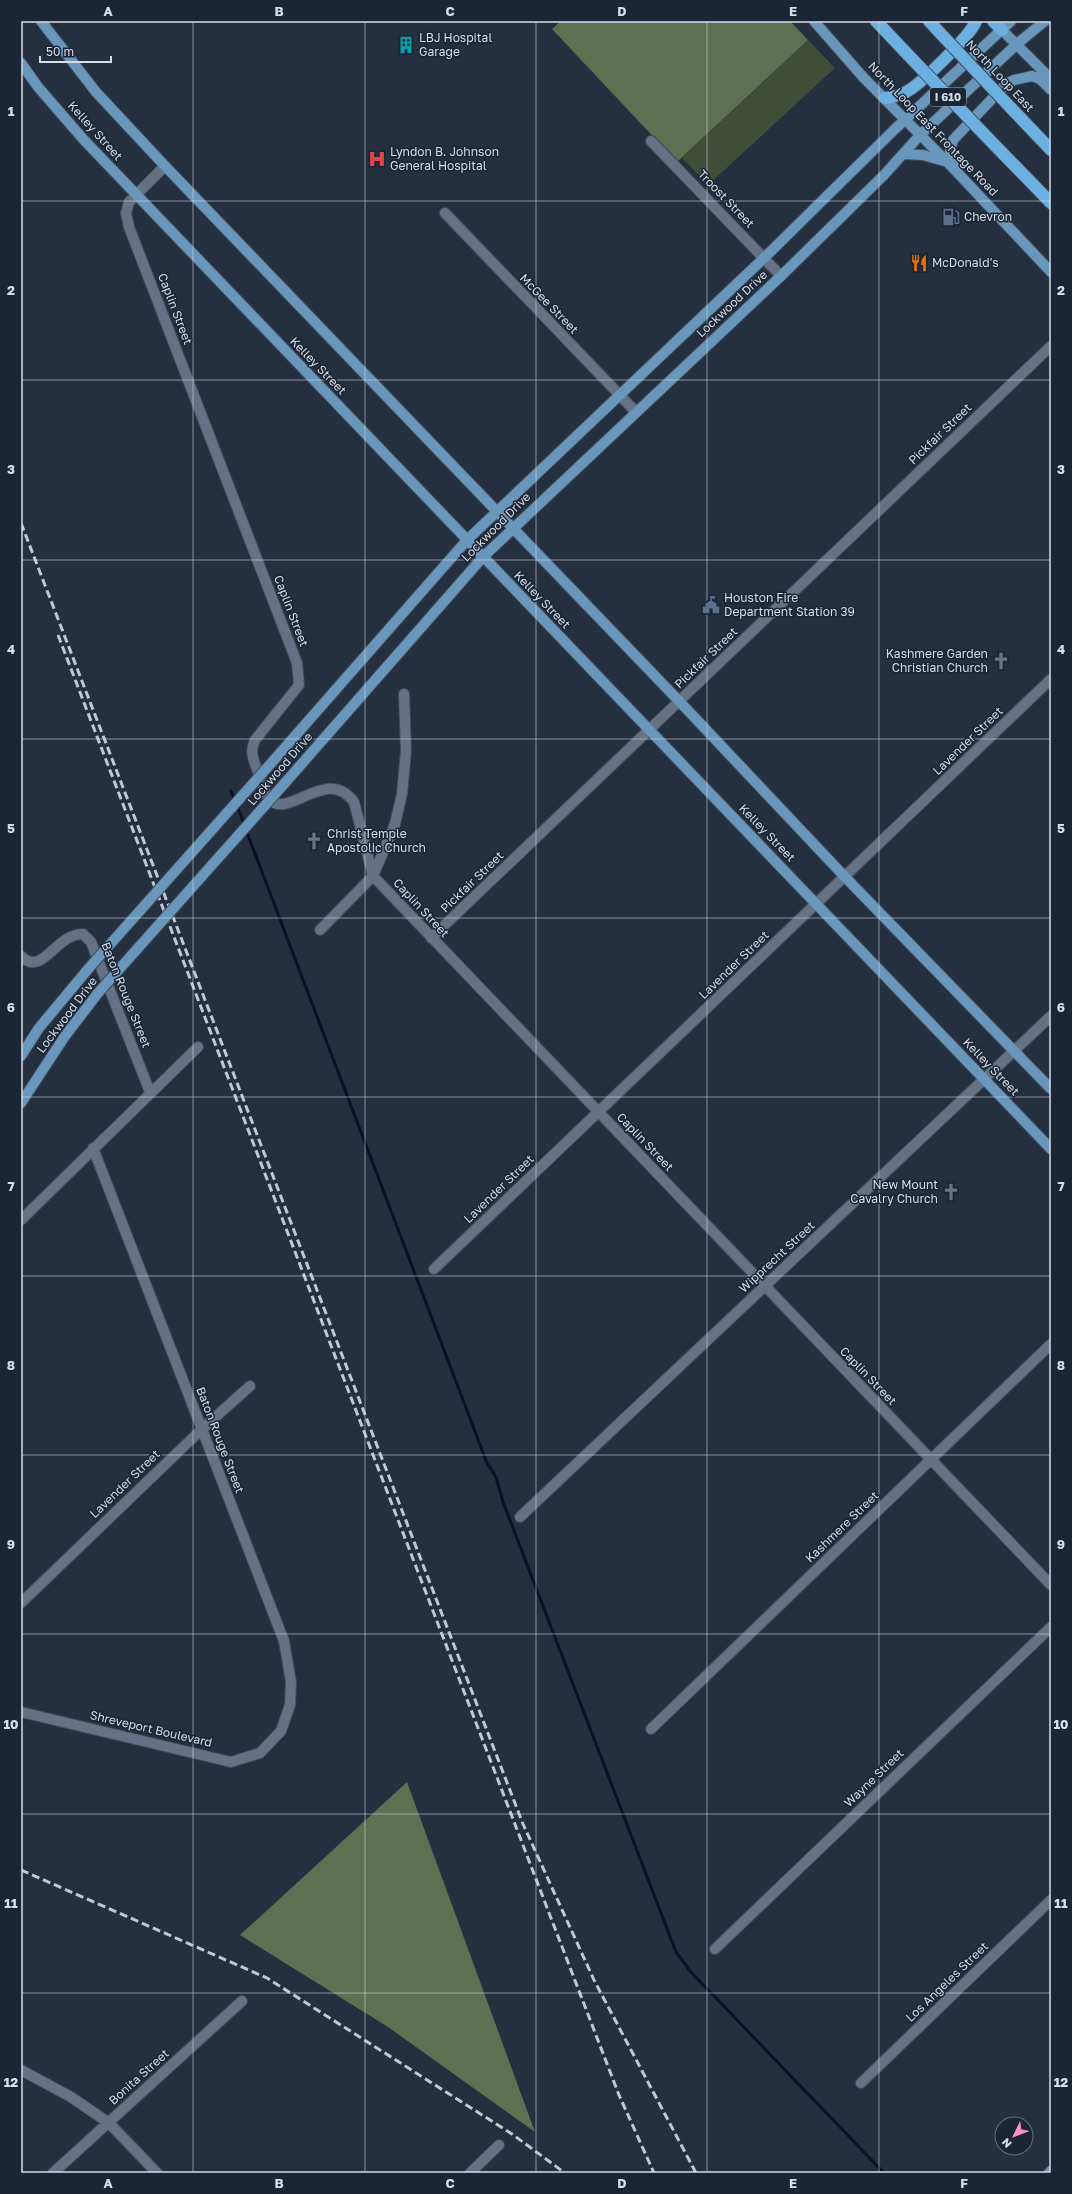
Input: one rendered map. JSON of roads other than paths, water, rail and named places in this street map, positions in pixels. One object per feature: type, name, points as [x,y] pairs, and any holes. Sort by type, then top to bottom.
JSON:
[{"type":"highway","name":"I 610","points":[[876,21],[1051,203]]},
{"type":"highway","name":"North Loop East","points":[[929,21],[1051,150]]},
{"type":"highway","points":[[885,98],[902,94],[912,88],[963,40],[973,28],[976,21]]},
{"type":"main road","points":[[41,21],[75,68],[165,166],[1051,1089]]},
{"type":"main road","name":"North Loop East Frontage Road","points":[[814,21],[838,50],[948,162],[1051,272]]},
{"type":"main road","name":"Lockwood Drive","points":[[21,1056],[40,1028],[89,968],[467,540],[764,258],[905,119],[997,25],[1011,21]]},
{"type":"main road","name":"Lockwood Drive","points":[[21,1103],[65,1036],[98,993],[483,557],[781,276],[920,135],[1017,44],[1045,21]]},
{"type":"main road","points":[[997,25],[1051,79]]},
{"type":"main road","name":"Kelley Street","points":[[21,63],[38,87],[84,140],[135,194],[1051,1149]]},
{"type":"main road","points":[[955,170],[950,151],[953,140],[1006,84],[1023,77],[1032,76],[1040,80],[1051,90]]},
{"type":"main road","points":[[902,154],[934,157],[948,162]]},
{"type":"street","name":"Troost Street","points":[[652,141],[781,276]]},
{"type":"street","name":"Caplin Street","points":[[165,166],[135,194],[127,206],[126,213],[129,228],[297,663],[299,685],[255,740],[252,748],[252,757],[268,798],[276,803],[289,802],[328,788],[340,790],[350,797],[354,802],[373,876],[1051,1585]]},
{"type":"street","name":"McGee Street","points":[[445,213],[636,412]]},
{"type":"street","name":"Pickfair Street","points":[[431,938],[1051,346]]},
{"type":"street","name":"Lavender Street","points":[[434,1269],[1051,680]]},
{"type":"street","points":[[320,930],[373,876],[394,824],[402,794],[406,751],[404,694]]},
{"type":"street","name":"Baton Rouge Street","points":[[21,956],[30,962],[41,961],[66,938],[74,934],[82,934],[91,942],[150,1092]]},
{"type":"street","name":"Wipprecht Street","points":[[520,1517],[1051,1016]]},
{"type":"street","points":[[21,1220],[150,1092],[198,1047]]},
{"type":"street","name":"Baton Rouge Street","points":[[93,1148],[284,1641],[291,1682],[290,1705],[281,1731],[270,1743]]},
{"type":"street","name":"Kashmere Street","points":[[651,1730],[1051,1344]]},
{"type":"street","name":"Lavender Street","points":[[21,1603],[202,1429],[250,1386]]},
{"type":"street","name":"Wayne Street","points":[[715,1949],[1051,1627]]},
{"type":"street","name":"Shreveport Boulevard","points":[[21,1712],[231,1762],[260,1753],[270,1743]]},
{"type":"street","name":"Los Angeles Street","points":[[861,2083],[1051,1900]]},
{"type":"street","name":"Bonita Street","points":[[53,2173],[242,2001]]},
{"type":"street","points":[[21,2070],[71,2097],[109,2122],[157,2173]]},
{"type":"street","points":[[470,2173],[499,2145]]},
{"type":"waterway","points":[[231,791],[235,800]]},
{"type":"waterway","points":[[237,805],[244,824]]},
{"type":"waterway","points":[[246,830],[487,1463],[496,1477],[503,1502],[676,1952],[690,1971],[884,2173]]},
{"type":"railway","points":[[21,523],[523,1824],[594,1980],[696,2173]]},
{"type":"railway","points":[[58,635],[619,2095],[654,2173]]},
{"type":"railway","points":[[21,1870],[267,1978],[512,2134],[565,2173]]},
{"type":"place","name":"LBJ Hospital Garage","points":[[406,45]]},
{"type":"place","name":"Lyndon B. Johnson General Hospital","points":[[377,159]]},
{"type":"place","name":"Chevron","points":[[951,217]]},
{"type":"place","name":"McDonald's","points":[[919,263]]},
{"type":"place","name":"Houston Fire Department Station 39","points":[[711,605]]},
{"type":"place","name":"Kashmere Garden Christian Church","points":[[1001,661]]},
{"type":"place","name":"Christ Temple Apostolic Church","points":[[314,841]]},
{"type":"place","name":"New Mount Cavalry Church","points":[[951,1192]]}]
